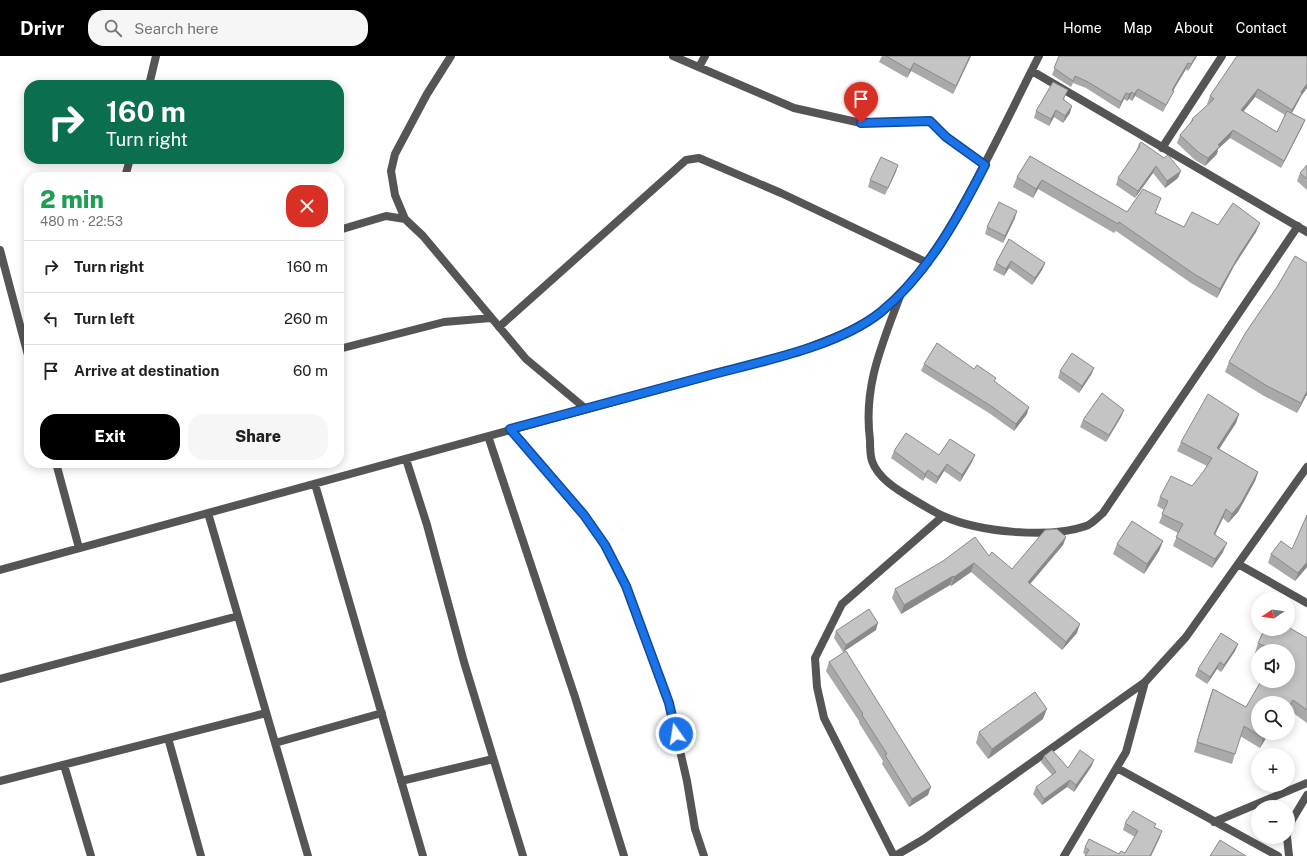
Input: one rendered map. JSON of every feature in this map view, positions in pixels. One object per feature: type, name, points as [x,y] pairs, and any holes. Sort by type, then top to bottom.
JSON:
[{"type":"street","points":[[150,80],[156,56]]},
{"type":"street","points":[[451,56],[427,94],[395,154],[391,171],[395,195],[405,219],[423,236],[526,359],[586,409]]},
{"type":"street","points":[[673,56],[794,108],[861,123],[930,121],[946,137],[985,165]]},
{"type":"street","points":[[699,67],[705,56]]},
{"type":"street","points":[[0,570],[798,351],[852,330],[880,313],[901,294],[928,263],[985,165],[1039,56]]},
{"type":"street","points":[[1162,148],[1222,56]]},
{"type":"street","points":[[1032,71],[1307,232]]},
{"type":"street","points":[[499,327],[686,160],[699,158],[781,193],[928,263]]},
{"type":"street","points":[[344,229],[386,216],[405,219]]},
{"type":"street","points":[[901,294],[878,354],[868,399],[872,460],[879,473],[896,489],[943,516],[995,530],[1041,533],[1087,526],[1103,513],[1298,226]]},
{"type":"street","points":[[0,250],[24,326]]},
{"type":"street","points":[[344,348],[444,322],[492,318]]},
{"type":"street","points":[[510,429],[584,515],[605,545],[626,586],[669,703],[687,781],[695,830],[704,856]]},
{"type":"street","points":[[488,436],[575,697],[624,856]]},
{"type":"street","points":[[406,459],[464,662],[523,856]]},
{"type":"street","points":[[943,516],[842,604],[815,658],[817,687],[824,718],[894,856],[924,839],[1145,682],[1186,637],[1307,467]]},
{"type":"street","points":[[57,468],[79,548]]},
{"type":"street","points":[[315,484],[423,856]]},
{"type":"street","points":[[208,513],[308,856]]},
{"type":"street","points":[[1238,564],[1307,603]]},
{"type":"street","points":[[0,679],[238,616]]},
{"type":"street","points":[[1064,856],[1126,752],[1145,682]]},
{"type":"street","points":[[0,781],[266,712]]},
{"type":"street","points":[[275,743],[382,713]]},
{"type":"street","points":[[168,738],[202,856]]},
{"type":"street","points":[[401,781],[493,759]]},
{"type":"street","points":[[64,765],[92,856]]},
{"type":"street","points":[[1117,768],[1278,856]]},
{"type":"street","points":[[1214,822],[1307,783]]},
{"type":"street","points":[[1295,815],[1307,795]]},
{"type":"street","points":[[1288,844],[1289,856]]},
{"type":"building","points":[[886,56],[970,56],[956,86],[914,63],[910,70]]},
{"type":"building","points":[[1059,56],[1196,56],[1191,64],[1188,63],[1172,90],[1174,91],[1166,105],[1138,89],[1134,94],[1132,92],[1129,94],[1126,93],[1121,102],[1075,76],[1073,81],[1054,68]]},
{"type":"building","points":[[1237,56],[1307,56],[1307,84],[1292,110],[1258,89],[1241,110],[1277,132],[1287,111],[1305,120],[1284,161],[1233,130],[1208,158],[1198,152],[1180,135],[1193,120],[1192,119],[1214,99],[1210,96]]},
{"type":"building","points":[[1053,82],[1068,90],[1063,99],[1072,106],[1065,116],[1056,110],[1051,119],[1036,111]]},
{"type":"building","points":[[1141,142],[1164,158],[1168,155],[1181,171],[1167,181],[1156,166],[1138,191],[1118,178],[1140,146],[1139,144]]},
{"type":"building","points":[[1030,156],[1127,212],[1143,189],[1161,198],[1155,213],[1184,227],[1192,212],[1218,225],[1233,203],[1260,223],[1220,289],[1194,274],[1119,222],[1118,224],[1042,180],[1036,189],[1017,177]]},
{"type":"building","points":[[881,157],[898,165],[888,188],[870,180]]},
{"type":"building","points":[[1307,165],[1307,179],[1300,173]]},
{"type":"building","points":[[999,202],[1017,211],[1005,236],[987,227]]},
{"type":"building","points":[[1009,239],[1045,263],[1035,278],[1011,261],[1006,269],[996,263]]},
{"type":"building","points":[[1295,256],[1307,263],[1307,391],[1301,403],[1267,386],[1229,362],[1246,332],[1277,287]]},
{"type":"building","points":[[937,343],[974,369],[977,365],[996,378],[994,381],[1029,407],[1016,424],[991,406],[924,364]]},
{"type":"building","points":[[1072,353],[1094,368],[1082,386],[1060,371]]},
{"type":"building","points":[[1102,393],[1124,410],[1109,435],[1083,420]]},
{"type":"building","points":[[1208,394],[1239,414],[1217,448],[1258,472],[1241,503],[1232,514],[1226,509],[1214,534],[1227,543],[1215,559],[1176,537],[1183,524],[1162,514],[1168,501],[1160,497],[1171,476],[1192,486],[1212,458],[1181,442]]},
{"type":"building","points":[[906,433],[939,455],[950,439],[975,455],[962,475],[947,464],[938,477],[928,470],[925,474],[894,451]]},
{"type":"building","points":[[1307,515],[1307,562],[1298,573],[1271,554],[1281,541],[1292,549]]},
{"type":"building","points":[[1132,521],[1163,541],[1147,564],[1117,544]]},
{"type":"building","points":[[1057,529],[1066,537],[1028,582],[1080,624],[1066,642],[974,563],[954,577],[953,576],[904,605],[895,589],[943,561],[975,537],[989,556],[992,552],[1012,569],[1045,530]]},
{"type":"building","points":[[869,609],[878,623],[846,645],[836,631]]},
{"type":"building","points":[[1295,631],[1307,638],[1307,710],[1295,701],[1295,696],[1252,696],[1257,688],[1295,688],[1295,644],[1258,643],[1261,636],[1295,636]]},
{"type":"building","points":[[1221,633],[1238,644],[1224,665],[1220,662],[1210,677],[1198,669]]},
{"type":"building","points":[[846,651],[931,787],[912,799],[885,755],[887,754],[862,715],[863,714],[829,662]]},
{"type":"building","points":[[1213,689],[1246,707],[1251,698],[1251,730],[1244,726],[1235,754],[1197,742]]},
{"type":"building","points":[[1035,692],[1047,709],[992,749],[979,732]]},
{"type":"building","points":[[1052,750],[1068,768],[1080,750],[1094,760],[1076,785],[1070,780],[1044,799],[1036,787],[1056,772],[1044,756]]},
{"type":"building","points":[[1133,811],[1156,824],[1154,827],[1162,831],[1150,856],[1085,856],[1089,850],[1085,847],[1089,839],[1119,854],[1121,851],[1125,853],[1138,831],[1125,823]]},
{"type":"building","points":[[1220,840],[1246,856],[1210,856]]},
{"type":"route","points":[[676,734],[669,703],[626,586],[605,545],[584,515],[510,429],[798,351],[852,330],[880,313],[901,294],[928,263],[976,183],[985,165],[946,137],[930,121],[903,123],[861,123]]}]
